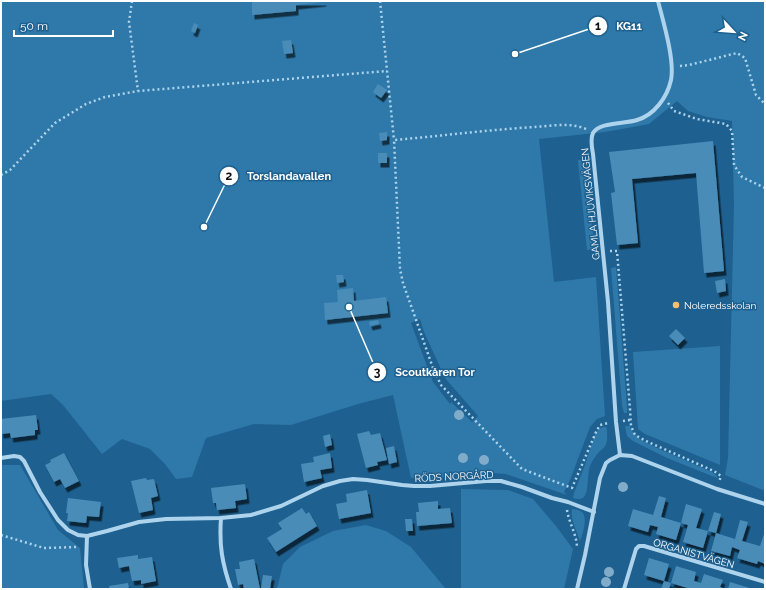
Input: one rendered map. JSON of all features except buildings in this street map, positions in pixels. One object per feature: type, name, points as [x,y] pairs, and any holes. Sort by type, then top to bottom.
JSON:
[{"type":"street","points":[[594,132],[603,126],[637,120],[648,115],[656,109],[663,100],[671,79],[672,67],[658,1]]},
{"type":"street","name":"GAMLA HJUVIKSVÄGEN","points":[[594,132],[592,136],[593,154],[608,302],[616,422],[620,455]]},
{"type":"street","points":[[577,589],[600,478],[606,463],[620,455],[632,456],[717,489],[765,504]]},
{"type":"street","name":"RÖDS NORGÅRD","points":[[1,458],[14,456],[20,457],[24,461],[40,492],[58,520],[68,530],[78,535],[87,536],[146,521],[251,516],[281,506],[323,486],[340,481],[353,480],[367,480],[414,486],[501,481],[522,486],[594,512]]},
{"type":"street","points":[[221,518],[221,554],[231,589]]},
{"type":"street","points":[[87,536],[86,565],[90,589]]},
{"type":"street","name":"ORGANISTVÄGEN","points":[[624,589],[636,550],[639,546],[644,546],[765,582]]},
{"type":"path","points":[[132,1],[129,22],[138,91]]},
{"type":"path","points":[[380,1],[394,140],[400,269],[403,283],[432,368],[441,385],[522,469],[572,488],[593,438],[600,426],[607,423],[616,422]]},
{"type":"path","points":[[672,67],[689,65],[737,53],[745,58],[756,95],[765,104]]},
{"type":"path","points":[[1,175],[10,170],[55,123],[86,104],[105,97],[138,91],[386,71]]},
{"type":"path","points":[[663,100],[669,104],[674,111],[697,119],[726,124],[732,131],[734,165],[742,177],[765,188]]},
{"type":"path","points":[[394,140],[565,125],[579,126],[594,132]]},
{"type":"path","points":[[603,252],[617,251],[632,429],[635,435],[648,442],[714,471],[721,476],[717,489]]},
{"type":"path","points":[[568,502],[567,512],[577,546],[575,553]]},
{"type":"path","points":[[1,535],[44,548],[86,546]]},
{"type":"shaded area","points":[[1,1],[765,1],[765,491],[725,475],[728,458],[734,205],[732,121],[707,117],[688,111],[677,101],[649,124],[605,132],[539,139],[554,282],[596,277],[605,416],[597,419],[590,427],[564,492],[567,495],[506,474],[462,474],[432,479],[432,476],[411,478],[393,395],[358,404],[291,425],[254,424],[206,438],[192,477],[176,479],[165,464],[150,449],[122,439],[102,454],[63,405],[51,394],[1,401]],"holes":[[[420,319],[424,332],[445,378],[478,416],[472,422],[451,402],[450,404],[433,382],[411,323]]]},
{"type":"shaded area","points":[[578,160],[584,160],[595,249],[587,250]]},
{"type":"shaded area","points":[[616,267],[627,413],[624,413],[622,405],[611,268]]},
{"type":"shaded area","points":[[720,346],[720,465],[645,434],[638,429],[633,352]]},
{"type":"shaded area","points":[[625,426],[630,426],[632,431],[641,440],[712,472],[717,478],[667,458],[633,441],[627,436]]},
{"type":"shaded area","points":[[603,427],[606,427],[607,429],[607,442],[590,466],[586,495],[582,499],[573,498],[595,434]]},
{"type":"shaded area","points":[[1,465],[20,465],[58,530],[80,548],[84,589],[1,589]]},
{"type":"shaded area","points":[[461,489],[508,490],[533,499],[573,549],[564,589],[461,589]]},
{"type":"shaded area","points":[[572,509],[582,512],[585,518],[584,530],[580,541],[573,521]]},
{"type":"shaded area","points":[[366,525],[386,531],[411,547],[446,589],[277,589],[283,564],[300,547],[333,531]]},
{"type":"place","name":"KG11","points":[[515,54]]},
{"type":"place","name":"Torslandavallen","points":[[204,227]]},
{"type":"place","name":"Noleredsskolan","points":[[676,305]]},
{"type":"place","name":"Scoutkåren Tor","points":[[349,307]]}]
